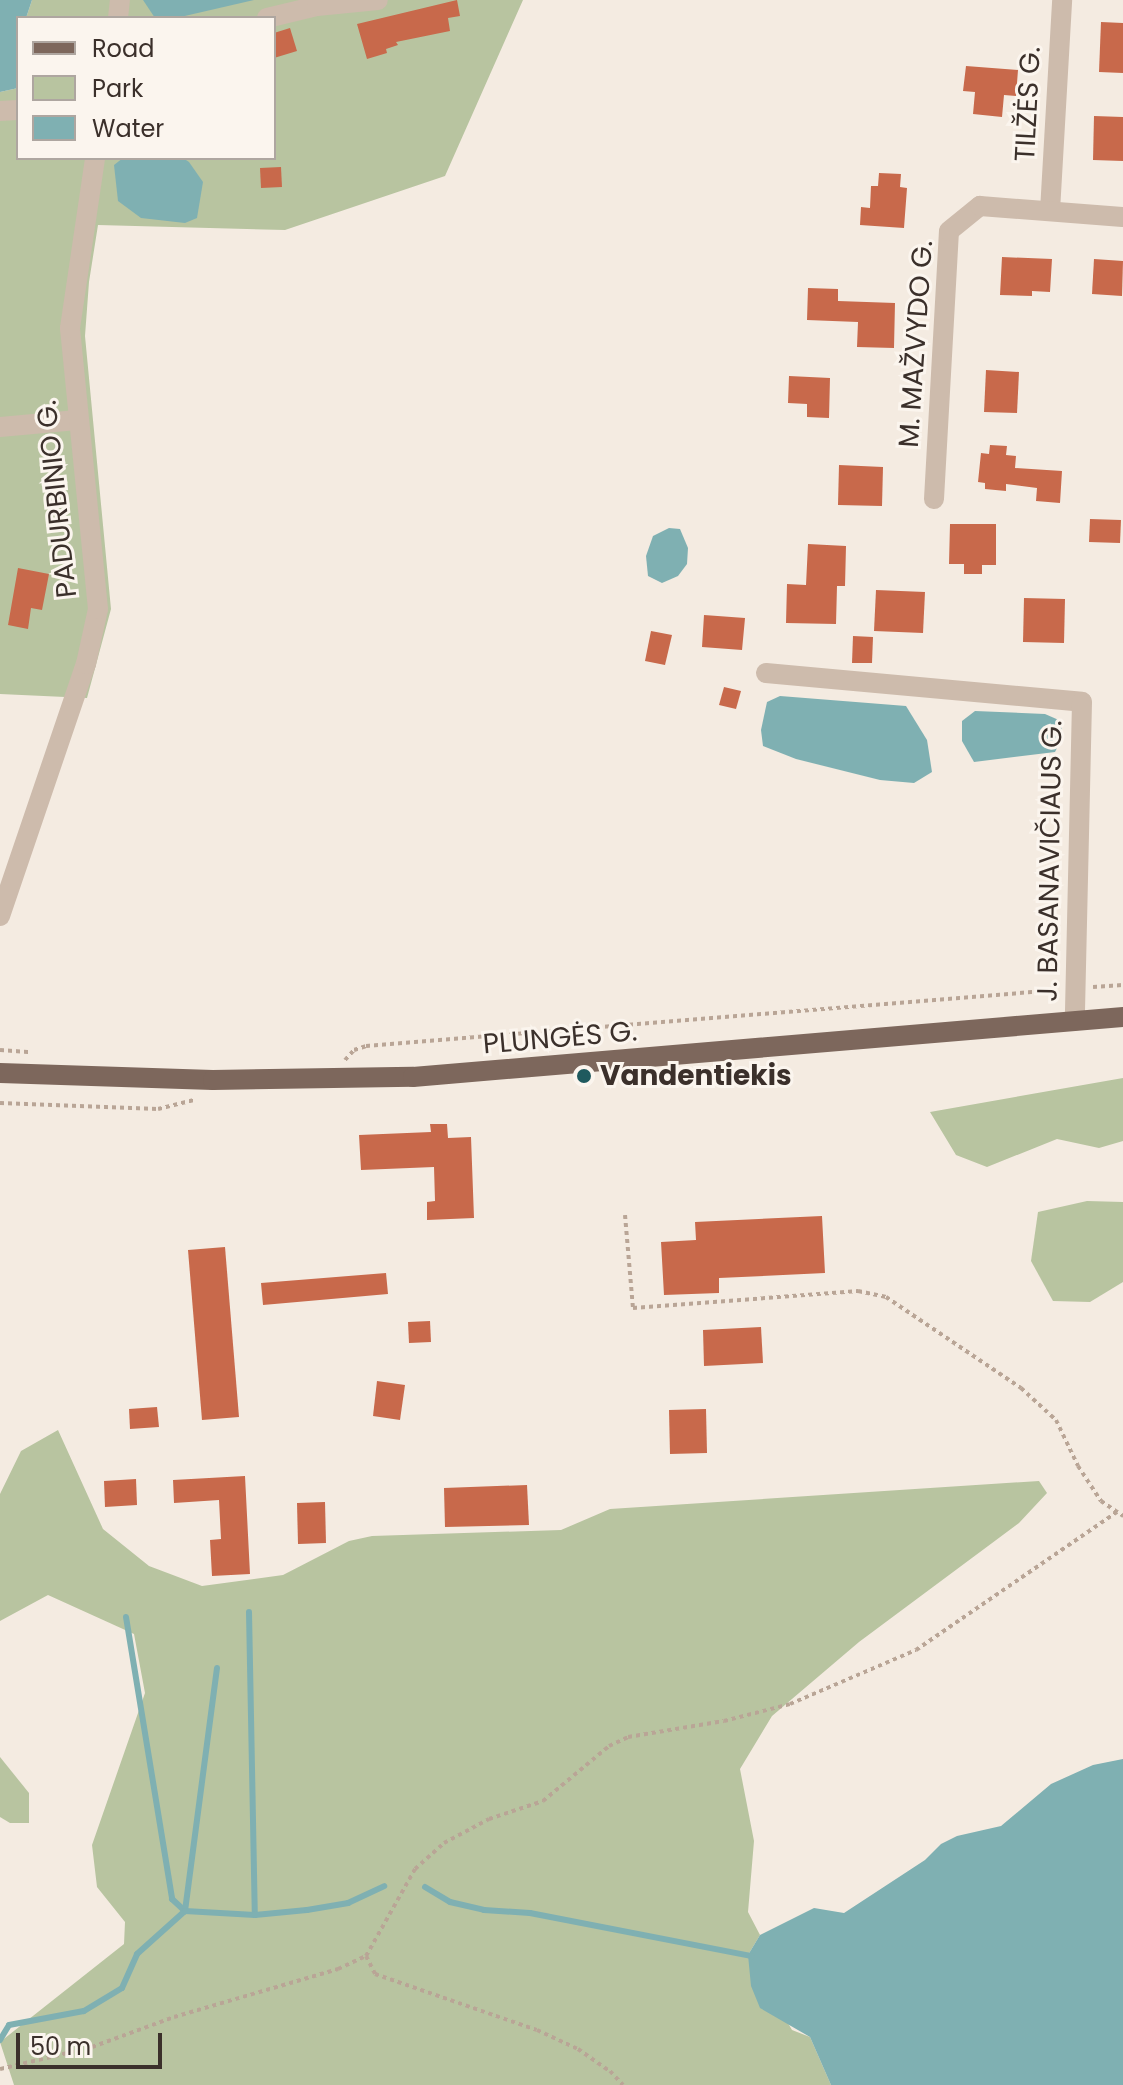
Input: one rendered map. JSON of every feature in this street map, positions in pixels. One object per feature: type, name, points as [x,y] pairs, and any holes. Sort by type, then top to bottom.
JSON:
[{"type":"main road","name":"PLUNGĖS G.","points":[[0,1073],[213,1080],[413,1077],[1123,1017]]},
{"type":"street","points":[[275,16],[317,6],[378,0]]},
{"type":"street","name":"TILŽĖS G.","points":[[1050,211],[1062,0]]},
{"type":"street","name":"PADURBINIO G.","points":[[0,916],[86,664],[98,609],[70,328],[95,160]]},
{"type":"street","name":"M. MAŽVYDO G.","points":[[934,499],[949,231],[980,206],[1123,217]]},
{"type":"street","points":[[0,427],[77,420]]},
{"type":"street","name":"J. BASANAVIČIAUS G.","points":[[766,673],[1082,702],[1075,1021]]},
{"type":"path","points":[[625,1215],[633,1308],[858,1291],[886,1297],[1021,1388],[1056,1420],[1101,1501],[1123,1516]]},
{"type":"path","points":[[0,2069],[92,2047],[174,2017],[338,1969],[366,1956],[415,1869],[444,1843],[489,1819],[543,1801],[609,1746],[628,1737],[724,1721],[790,1704],[916,1650],[1117,1512]]},
{"type":"path","points":[[366,1956],[375,1974],[537,2030],[578,2049],[610,2071],[623,2085]]},
{"type":"green space","points":[[32,0],[523,0],[445,176],[285,230],[98,225],[85,336],[111,609],[87,698],[0,694],[0,92],[16,88],[16,160],[276,160],[276,16],[27,16]]},
{"type":"green space","points":[[1123,1078],[1123,1141],[1099,1148],[1057,1139],[987,1167],[956,1155],[930,1112]]},
{"type":"green space","points":[[1087,1201],[1123,1202],[1123,1282],[1090,1302],[1053,1301],[1031,1261],[1038,1212]]},
{"type":"green space","points":[[58,1430],[103,1529],[149,1566],[202,1586],[283,1575],[349,1541],[372,1536],[561,1530],[610,1509],[1039,1481],[1047,1493],[1019,1523],[859,1642],[772,1716],[740,1769],[754,1841],[748,1912],[760,1935],[748,1955],[792,2030],[810,2037],[831,2085],[14,2085],[0,2042],[124,1944],[125,1922],[97,1887],[92,1845],[145,1693],[134,1634],[48,1595],[0,1621],[0,1494],[21,1451]]},
{"type":"green space","points":[[0,1757],[29,1793],[29,1823],[10,1823],[0,1817]]},
{"type":"water","points":[[0,0],[32,0],[27,16],[16,16],[16,88],[0,92]]},
{"type":"water","points":[[143,0],[254,0],[185,16],[154,16]]},
{"type":"water","points":[[120,160],[186,160],[203,182],[197,218],[185,223],[141,218],[118,201],[114,165]]},
{"type":"water","points":[[669,528],[680,529],[688,548],[687,564],[678,576],[662,583],[648,576],[646,556],[653,536]]},
{"type":"water","points":[[780,696],[906,706],[927,740],[932,772],[914,783],[880,780],[796,759],[763,746],[761,730],[767,702]]},
{"type":"water","points":[[975,711],[1045,714],[1061,721],[1062,738],[1055,752],[974,762],[962,741],[962,721]]},
{"type":"water","points":[[1123,1759],[1123,2085],[831,2085],[810,2037],[760,2008],[751,1986],[748,1955],[760,1935],[814,1908],[844,1913],[925,1860],[941,1844],[957,1836],[1001,1826],[1051,1784],[1093,1765]]},
{"type":"building","points":[[457,0],[460,16],[448,18],[450,31],[396,42],[398,45],[386,49],[387,53],[367,59],[357,24]]},
{"type":"building","points":[[1101,22],[1123,23],[1123,73],[1099,72]]},
{"type":"building","points":[[290,28],[297,51],[276,57],[276,32]]},
{"type":"building","points":[[966,66],[1018,70],[1016,96],[1004,95],[1002,117],[973,114],[975,92],[963,91]]},
{"type":"building","points":[[1094,116],[1123,117],[1123,161],[1093,160]]},
{"type":"building","points":[[281,167],[282,187],[261,188],[260,168]]},
{"type":"building","points":[[879,173],[901,174],[900,187],[907,188],[904,228],[860,225],[861,207],[870,208],[871,186],[878,186]]},
{"type":"building","points":[[1002,257],[1052,259],[1050,292],[1032,291],[1032,296],[1000,295]]},
{"type":"building","points":[[1094,259],[1123,261],[1122,296],[1092,294]]},
{"type":"building","points":[[808,288],[838,289],[838,301],[895,303],[894,348],[857,347],[858,322],[807,320]]},
{"type":"building","points":[[986,370],[1019,372],[1017,413],[984,412]]},
{"type":"building","points":[[789,376],[830,378],[829,418],[807,417],[807,404],[788,403]]},
{"type":"building","points":[[990,445],[1007,446],[1006,455],[1016,456],[1015,468],[1062,471],[1060,503],[1036,501],[1037,488],[1006,484],[1006,491],[985,489],[985,483],[978,482],[981,453],[989,454]]},
{"type":"building","points":[[839,465],[883,467],[882,506],[838,505]]},
{"type":"building","points":[[1090,519],[1121,520],[1120,543],[1089,542]]},
{"type":"building","points":[[950,524],[996,524],[996,565],[982,565],[982,574],[964,574],[964,564],[949,564]]},
{"type":"building","points":[[808,544],[846,546],[845,586],[837,586],[836,624],[786,623],[787,584],[806,585]]},
{"type":"building","points":[[18,568],[49,574],[42,610],[31,608],[28,629],[8,625]]},
{"type":"building","points":[[876,590],[925,592],[923,633],[874,631]]},
{"type":"building","points":[[1024,598],[1065,599],[1064,643],[1023,642]]},
{"type":"building","points":[[704,615],[745,618],[742,650],[702,647]]},
{"type":"building","points":[[651,631],[672,635],[665,665],[645,661]]},
{"type":"building","points":[[853,636],[873,637],[872,663],[852,663]]},
{"type":"building","points":[[724,687],[741,691],[736,709],[719,705]]},
{"type":"building","points":[[430,1124],[447,1124],[448,1138],[471,1137],[474,1218],[427,1220],[427,1202],[435,1201],[434,1167],[361,1170],[359,1135],[431,1132]]},
{"type":"building","points":[[822,1216],[825,1273],[719,1278],[719,1293],[664,1295],[661,1242],[696,1240],[695,1222]]},
{"type":"building","points":[[225,1247],[239,1417],[202,1420],[188,1250]]},
{"type":"building","points":[[386,1273],[388,1294],[263,1305],[261,1283]]},
{"type":"building","points":[[430,1321],[431,1342],[409,1343],[408,1322]]},
{"type":"building","points":[[761,1327],[763,1363],[704,1366],[703,1330]]},
{"type":"building","points":[[377,1381],[405,1385],[400,1420],[373,1416]]},
{"type":"building","points":[[157,1407],[159,1427],[130,1429],[129,1409]]},
{"type":"building","points":[[706,1409],[707,1453],[670,1454],[669,1410]]},
{"type":"building","points":[[245,1476],[250,1574],[212,1576],[210,1540],[221,1539],[219,1500],[174,1503],[173,1480]]},
{"type":"building","points":[[136,1479],[137,1505],[105,1507],[104,1481]]},
{"type":"building","points":[[527,1485],[529,1525],[445,1527],[444,1488]]},
{"type":"building","points":[[325,1502],[326,1543],[298,1544],[297,1503]]},
{"type":"waterway","points":[[249,1612],[255,1915]]},
{"type":"waterway","points":[[126,1617],[172,1899],[185,1911],[217,1668]]},
{"type":"waterway","points":[[0,2040],[9,2025],[84,2011],[122,1988],[137,1954],[185,1911],[255,1915],[307,1910],[348,1903],[384,1886]]},
{"type":"waterway","points":[[425,1887],[450,1902],[484,1910],[530,1913],[752,1956]]},
{"type":"place","name":"Vandentiekis","points":[[584,1076]]}]
